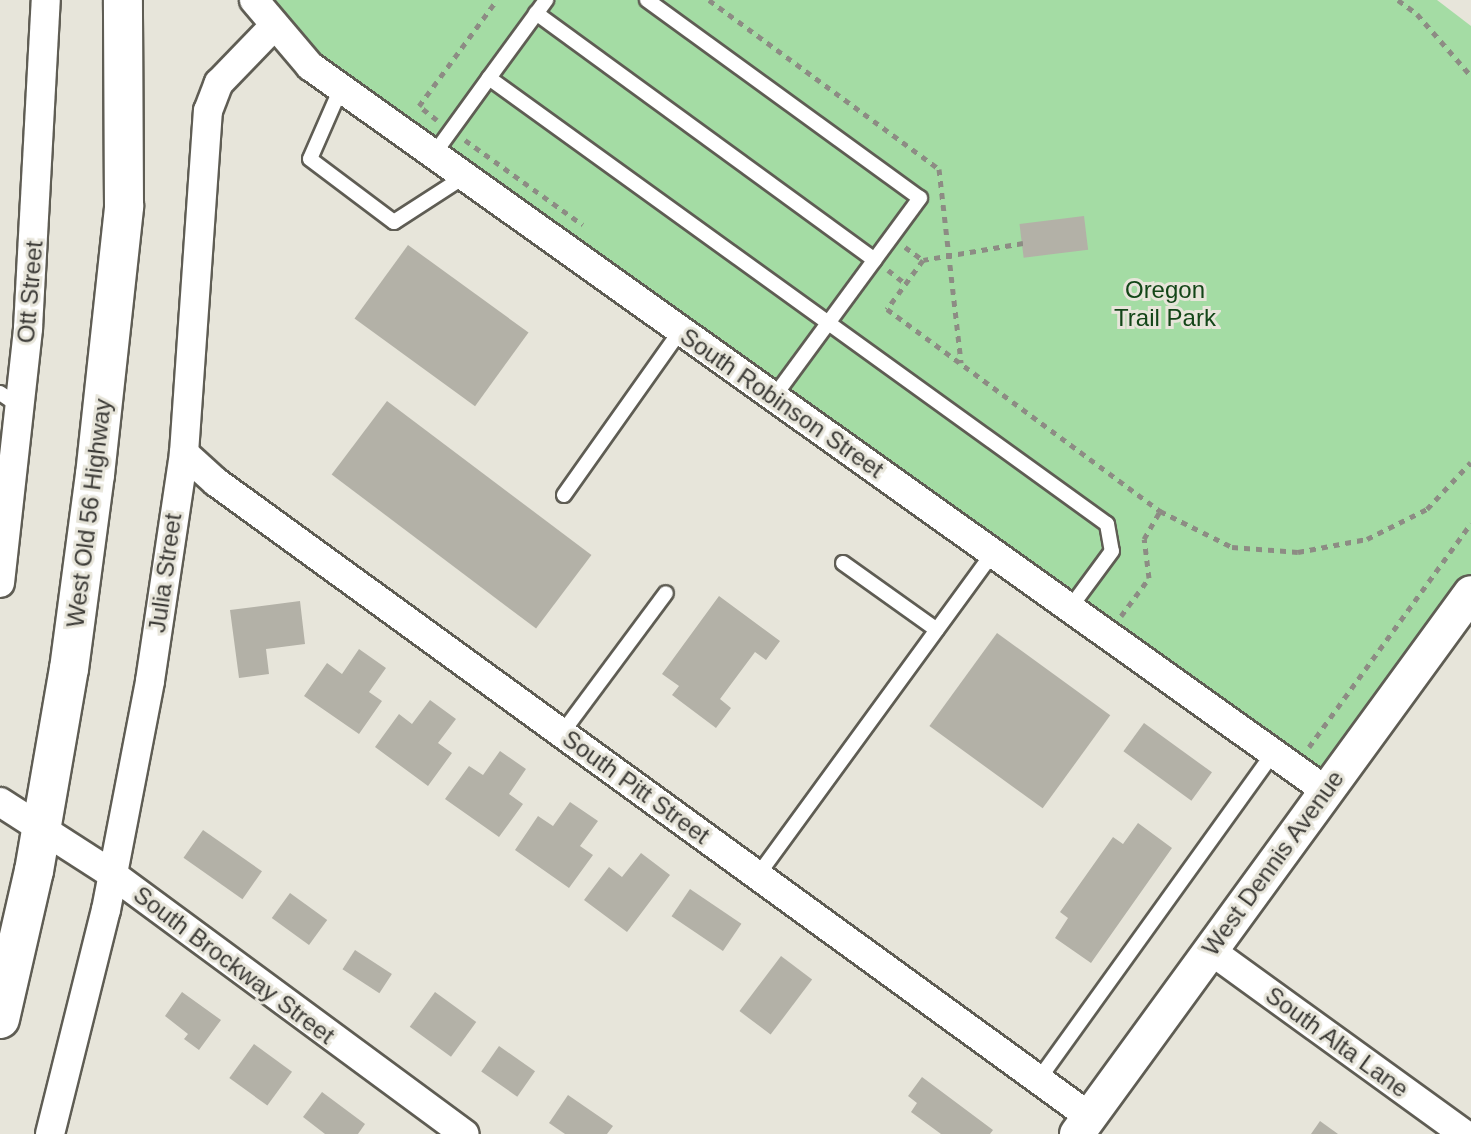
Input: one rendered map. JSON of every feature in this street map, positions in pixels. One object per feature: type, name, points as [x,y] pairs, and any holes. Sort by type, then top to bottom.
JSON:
[{"type":"main road","name":"West Old 56 Highway","points":[[0,1019],[40,832],[69,669],[119,260],[123,0]]},
{"type":"street","name":"Ott Street","points":[[0,583],[9,399],[34,243],[46,0]]},
{"type":"street","name":"South Robinson Street","points":[[254,0],[273,27],[310,66],[1325,790]]},
{"type":"street","name":"Julia Street","points":[[50,1134],[136,763],[184,453],[208,111],[219,83],[273,27]]},
{"type":"street","name":"South Pitt Street","points":[[184,453],[216,482],[1039,1079],[1084,1125]]},
{"type":"street","name":"West Dennis Avenue","points":[[1084,1125],[1325,790],[1471,594]]},
{"type":"street","name":"South Brockway Street","points":[[0,802],[40,832],[112,874],[465,1134]]},
{"type":"street","name":"South Alta Lane","points":[[1210,950],[1464,1134]]},
{"type":"lane","points":[[434,154],[546,0]]},
{"type":"lane","points":[[647,0],[920,198],[774,397]]},
{"type":"lane","points":[[536,13],[875,260]]},
{"type":"lane","points":[[489,78],[1107,524],[1112,551],[1070,608]]},
{"type":"lane","points":[[341,88],[310,159],[394,222],[465,176]]},
{"type":"lane","points":[[564,495],[680,331]]},
{"type":"lane","points":[[758,875],[993,553]]},
{"type":"lane","points":[[843,563],[937,630]]},
{"type":"lane","points":[[562,733],[666,593]]},
{"type":"lane","points":[[1039,1079],[1273,753]]},
{"type":"path","points":[[419,106],[497,0]]},
{"type":"path","points":[[1398,0],[1417,14],[1471,76]]},
{"type":"path","points":[[1023,243],[923,260],[887,309],[1160,511],[1232,547],[1298,552],[1367,539],[1427,509],[1471,462]]},
{"type":"path","points":[[1121,616],[1149,578],[1144,539],[1160,511]]},
{"type":"path","points":[[1306,750],[1471,523]]},
{"type":"green space","name":"Oregon Trail Park","points":[[254,0],[1437,0],[1471,26],[1471,593],[1325,790],[310,66]]},
{"type":"building","points":[[1084,216],[1088,250],[1024,258],[1019,224]]},
{"type":"building","points":[[408,245],[529,333],[475,406],[355,319]]},
{"type":"building","points":[[387,401],[591,555],[536,629],[332,474]]},
{"type":"building","points":[[719,596],[780,641],[766,660],[755,652],[720,699],[731,708],[716,728],[672,695],[679,686],[662,674]]},
{"type":"building","points":[[300,601],[305,644],[266,649],[269,674],[239,678],[230,610]]},
{"type":"building","points":[[997,633],[1110,715],[1043,808],[929,726]]},
{"type":"building","points":[[359,649],[386,668],[369,692],[382,701],[359,734],[304,696],[327,663],[342,674]]},
{"type":"building","points":[[430,700],[456,719],[438,743],[452,753],[428,786],[375,747],[399,714],[412,724]]},
{"type":"building","points":[[1144,723],[1212,772],[1191,801],[1123,751]]},
{"type":"building","points":[[500,751],[526,769],[509,794],[523,804],[499,837],[445,799],[469,766],[483,775]]},
{"type":"building","points":[[570,802],[598,821],[580,846],[593,855],[569,888],[515,850],[538,816],[553,826]]},
{"type":"building","points":[[1138,823],[1172,848],[1091,963],[1055,938],[1068,918],[1060,912],[1113,837],[1123,844]]},
{"type":"building","points":[[203,830],[262,871],[242,899],[183,858]]},
{"type":"building","points":[[641,853],[670,875],[627,932],[584,900],[609,867],[622,877]]},
{"type":"building","points":[[690,889],[741,924],[723,951],[672,916]]},
{"type":"building","points":[[290,893],[327,920],[309,945],[272,918]]},
{"type":"building","points":[[355,950],[392,974],[379,993],[342,969]]},
{"type":"building","points":[[781,956],[812,979],[771,1035],[739,1011]]},
{"type":"building","points":[[182,992],[221,1020],[199,1050],[184,1039],[188,1034],[165,1016]]},
{"type":"building","points":[[435,992],[476,1022],[451,1057],[410,1027]]},
{"type":"building","points":[[254,1044],[292,1072],[267,1106],[229,1078]]},
{"type":"building","points":[[499,1046],[535,1071],[517,1097],[481,1071]]},
{"type":"building","points":[[922,1077],[993,1130],[990,1134],[941,1134],[911,1112],[917,1103],[908,1096]]},
{"type":"building","points":[[322,1092],[365,1124],[358,1134],[325,1134],[303,1117]]},
{"type":"building","points":[[568,1095],[613,1126],[607,1134],[565,1134],[549,1123]]},
{"type":"building","points":[[1320,1121],[1338,1134],[1311,1134]]}]
